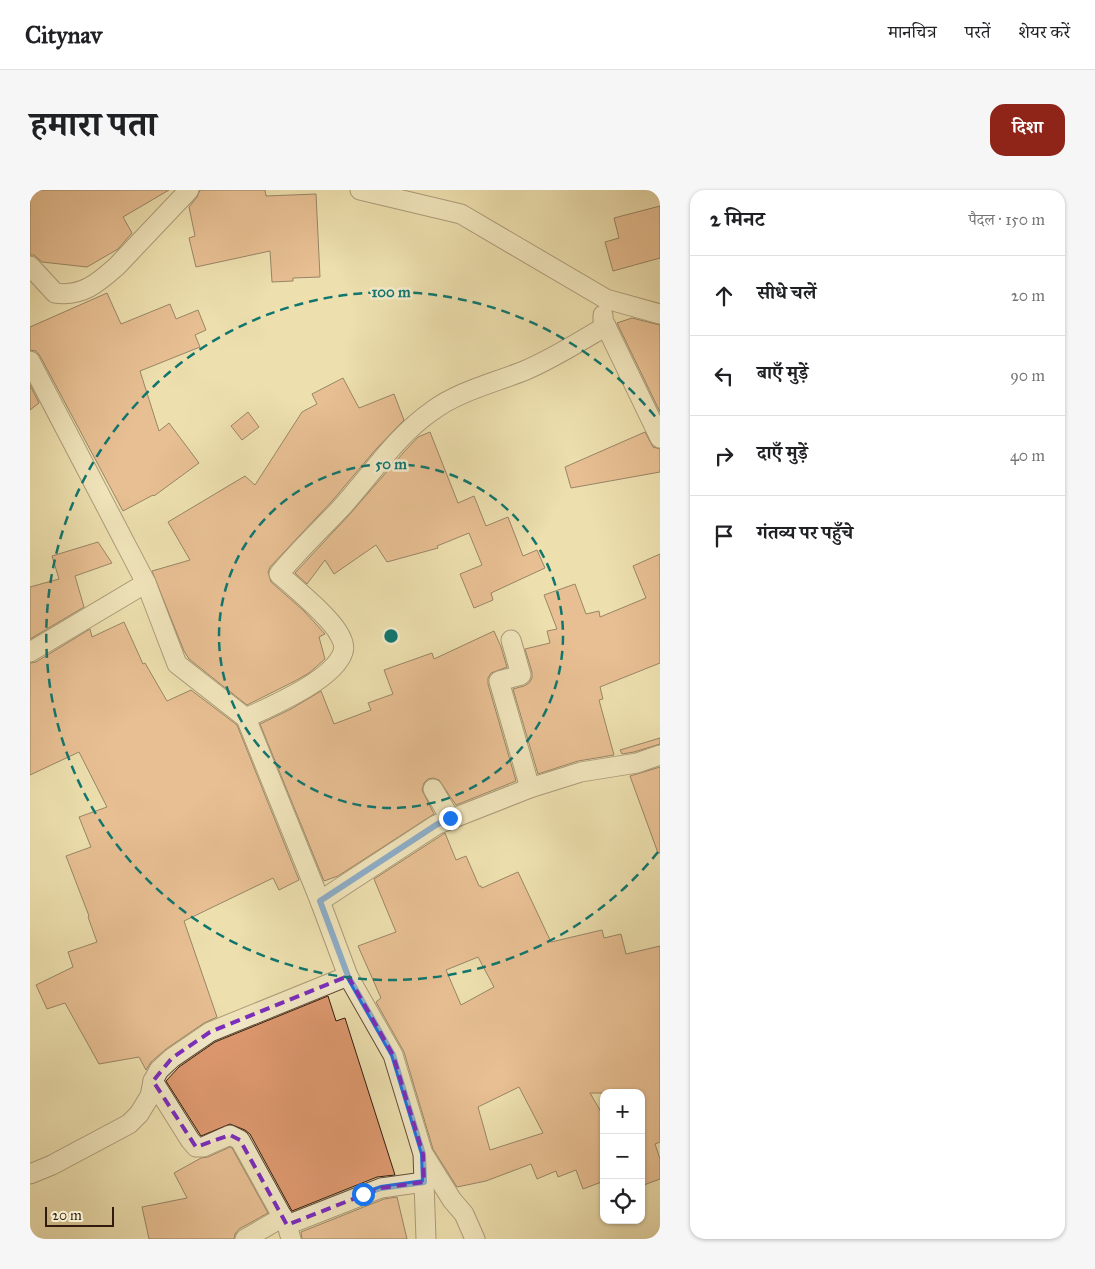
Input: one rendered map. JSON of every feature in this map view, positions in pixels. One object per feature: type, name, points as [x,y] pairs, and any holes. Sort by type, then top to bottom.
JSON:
[{"type":"street","points":[[30,266],[55,293],[75,294],[85,290],[116,266],[188,190]]},
{"type":"street","points":[[360,190],[418,197],[461,214],[606,299],[660,314]]},
{"type":"street","points":[[606,299],[602,320],[660,438]]},
{"type":"street","points":[[246,718],[310,685],[336,664],[341,656],[344,650],[343,642],[334,625],[279,574],[374,468],[412,427],[432,411],[453,398],[542,363],[606,326]]},
{"type":"street","points":[[30,361],[146,584],[177,664],[246,718],[320,901],[348,976],[393,1055],[423,1154],[426,1239]]},
{"type":"street","points":[[30,652],[146,584]]},
{"type":"street","points":[[511,640],[521,675],[499,681],[530,788]]},
{"type":"street","points":[[320,901],[436,825],[450,818],[530,788],[581,772],[637,763],[660,755]]},
{"type":"street","points":[[433,790],[450,818]]},
{"type":"street","points":[[30,1174],[52,1165],[129,1124],[139,1114],[150,1096],[153,1082],[159,1070],[172,1058],[210,1032],[348,976]]},
{"type":"street","points":[[153,1082],[196,1147],[203,1147],[230,1135],[240,1140],[287,1227]]},
{"type":"street","points":[[423,1154],[452,1200],[464,1214],[475,1239]]},
{"type":"street","points":[[245,1239],[287,1227],[381,1188],[424,1182]]},
{"type":"highlighted area","points":[[348,976],[393,1055],[423,1154],[424,1182],[381,1188],[287,1225],[240,1140],[230,1135],[196,1147],[153,1081],[172,1058],[210,1032]]},
{"type":"building","points":[[30,190],[169,190],[123,217],[132,233],[118,249],[87,267],[42,262],[34,255],[30,255]]},
{"type":"building","points":[[200,190],[265,190],[266,196],[316,194],[320,277],[293,278],[293,281],[272,282],[270,251],[196,267],[189,238],[195,236],[189,207]]},
{"type":"building","points":[[660,206],[660,258],[613,271],[605,242],[619,238],[614,218]]},
{"type":"building","points":[[107,293],[121,324],[170,304],[176,319],[198,310],[206,330],[195,335],[200,347],[140,371],[159,431],[169,423],[199,463],[154,496],[123,511],[40,356],[36,351],[30,350],[30,327]]},
{"type":"building","points":[[632,318],[660,325],[660,412],[617,323]]},
{"type":"building","points":[[343,378],[359,408],[394,394],[404,420],[270,567],[268,572],[271,582],[304,611],[325,634],[319,637],[325,659],[309,673],[247,705],[189,659],[184,651],[152,571],[190,560],[168,522],[245,476],[255,485],[302,412],[317,404],[312,394]]},
{"type":"building","points":[[30,385],[39,403],[30,410]]},
{"type":"building","points":[[248,412],[259,427],[242,440],[231,426]]},
{"type":"building","points":[[430,432],[458,503],[474,496],[486,526],[508,517],[523,556],[537,550],[545,568],[491,593],[493,600],[474,608],[460,574],[482,565],[469,533],[437,546],[438,548],[387,562],[376,545],[334,574],[325,560],[307,584],[295,573],[418,437]]},
{"type":"building","points":[[645,432],[653,447],[660,449],[660,472],[571,488],[565,467]]},
{"type":"building","points":[[98,542],[112,563],[75,576],[84,607],[30,639],[30,587],[59,579],[52,556]]},
{"type":"building","points":[[660,554],[660,663],[600,687],[603,699],[599,700],[614,755],[578,761],[538,774],[513,689],[524,686],[532,678],[525,649],[550,643],[547,631],[557,629],[544,595],[575,584],[586,614],[599,611],[600,617],[646,598],[633,566]]},
{"type":"building","points":[[124,622],[143,664],[145,663],[167,701],[191,690],[237,725],[299,880],[279,890],[273,878],[184,921],[217,1017],[204,1023],[166,1049],[151,1062],[146,1070],[139,1057],[99,1064],[65,1003],[47,1009],[36,985],[73,967],[68,952],[97,942],[66,856],[91,847],[79,817],[107,807],[79,752],[30,775],[30,663],[36,662],[90,629],[92,637]]},
{"type":"building","points":[[494,631],[507,667],[491,673],[488,678],[488,684],[516,781],[456,805],[439,780],[428,779],[424,783],[422,790],[434,814],[338,876],[324,881],[260,724],[291,709],[321,691],[334,724],[371,710],[368,703],[393,694],[384,670],[432,653],[434,659]]},
{"type":"building","points":[[660,738],[660,744],[634,752],[622,754],[620,750]]},
{"type":"building","points":[[660,767],[660,853],[658,853],[630,776]]},
{"type":"building","points":[[445,833],[456,860],[466,856],[479,886],[482,888],[518,872],[551,942],[602,930],[604,938],[621,934],[626,954],[660,946],[660,1142],[655,1144],[660,1159],[660,1179],[645,1185],[645,1089],[600,1089],[600,1093],[590,1093],[600,1110],[600,1183],[583,1189],[576,1170],[558,1177],[556,1171],[537,1179],[531,1164],[486,1181],[457,1187],[433,1149],[404,1052],[376,1002],[381,998],[358,946],[396,932],[374,879]],"holes":[[[478,957],[494,987],[461,1005],[446,970]],[[519,1087],[543,1133],[490,1150],[478,1107]]]},
{"type":"building","points":[[328,996],[336,1021],[345,1018],[395,1175],[377,1177],[292,1211],[250,1134],[230,1124],[201,1136],[166,1081],[179,1067],[215,1042]]},
{"type":"building","points":[[230,1147],[268,1213],[239,1229],[234,1239],[149,1239],[142,1207],[187,1198],[174,1173],[201,1158],[208,1157]]},
{"type":"building","points":[[397,1197],[407,1239],[302,1239],[301,1232],[384,1199]]},
{"type":"route","points":[[363,1194],[381,1188],[424,1182],[423,1154],[393,1055],[348,976],[320,901],[436,825],[450,818]]}]
